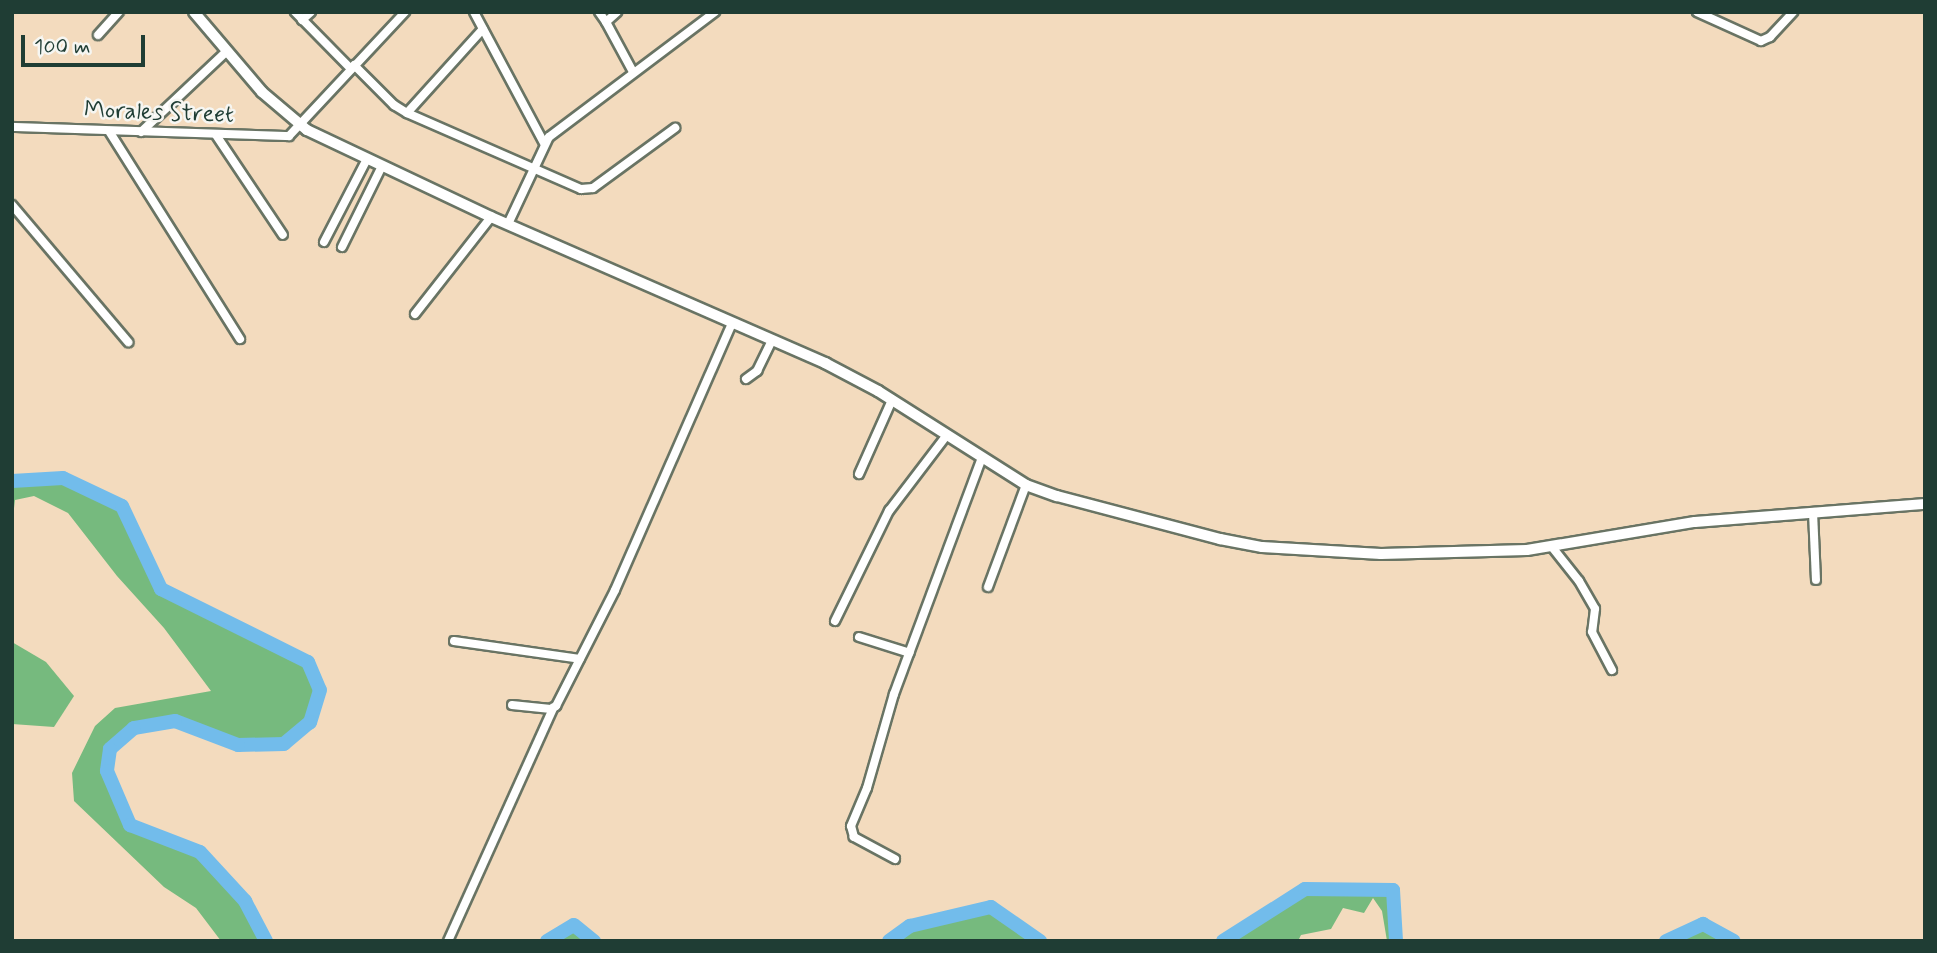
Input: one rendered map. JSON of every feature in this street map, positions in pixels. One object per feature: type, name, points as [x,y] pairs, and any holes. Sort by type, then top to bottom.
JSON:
[{"type":"street","points":[[98,35],[118,12]]},
{"type":"street","points":[[194,12],[262,92],[300,126],[491,217],[825,363],[892,400],[1026,485],[1206,536],[1262,547],[1381,554],[1495,552],[1552,547],[1695,522],[1925,504]]},
{"type":"street","points":[[295,12],[394,105],[407,113],[589,190],[675,128]]},
{"type":"street","points":[[302,20],[311,12]]},
{"type":"street","points":[[300,126],[405,12]]},
{"type":"street","points":[[474,12],[544,143]]},
{"type":"street","points":[[599,12],[633,72]]},
{"type":"street","points":[[606,22],[617,12]]},
{"type":"street","points":[[508,224],[544,143],[633,72],[715,12]]},
{"type":"street","points":[[1697,12],[1761,41],[1770,37],[1793,12]]},
{"type":"street","points":[[407,113],[483,29]]},
{"type":"street","points":[[141,132],[226,52]]},
{"type":"street","name":"Morales Street","points":[[12,127],[282,137],[294,133],[300,126]]},
{"type":"street","points":[[108,131],[240,339]]},
{"type":"street","points":[[216,135],[283,235]]},
{"type":"street","points":[[324,242],[367,159]]},
{"type":"street","points":[[342,247],[382,166]]},
{"type":"street","points":[[12,205],[128,342]]},
{"type":"street","points":[[415,314],[491,217]]},
{"type":"street","points":[[448,941],[553,708],[615,590],[732,323]]},
{"type":"street","points":[[746,379],[757,371],[772,340]]},
{"type":"street","points":[[859,474],[892,400]]},
{"type":"street","points":[[835,621],[889,511],[947,435]]},
{"type":"street","points":[[895,859],[853,837],[851,826],[910,653],[982,458]]},
{"type":"street","points":[[988,587],[1026,485]]},
{"type":"street","points":[[1813,512],[1815,580]]},
{"type":"street","points":[[1552,547],[1579,581],[1595,609],[1592,632],[1612,670]]},
{"type":"street","points":[[859,637],[910,653]]},
{"type":"street","points":[[454,642],[580,659]]},
{"type":"street","points":[[512,705],[553,708]]},
{"type":"green space","points":[[63,478],[122,506],[161,589],[308,662],[320,690],[310,722],[284,744],[238,745],[175,721],[134,728],[110,749],[107,771],[130,825],[200,852],[245,901],[266,941],[221,941],[196,908],[164,887],[74,801],[72,773],[95,726],[115,708],[211,691],[164,628],[117,576],[68,513],[34,496],[15,500],[12,525],[12,486]]},
{"type":"green space","points":[[12,642],[46,662],[74,696],[54,727],[12,724]]},
{"type":"green space","points":[[1305,889],[1393,890],[1396,941],[1387,941],[1382,911],[1373,898],[1364,913],[1343,908],[1331,929],[1301,935],[1298,941],[1223,941]]},
{"type":"green space","points":[[991,907],[1040,941],[889,941],[910,926]]},
{"type":"green space","points":[[1703,924],[1734,941],[1666,941],[1667,938]]},
{"type":"green space","points":[[574,925],[594,941],[547,941]]},
{"type":"waterway","points":[[12,481],[63,478],[122,506],[161,589],[308,662],[320,690],[310,722],[284,744],[238,745],[175,721],[134,728],[110,749],[107,771],[130,825],[200,852],[245,901],[266,941]]},
{"type":"waterway","points":[[1223,941],[1305,889],[1393,890],[1396,941]]},
{"type":"waterway","points":[[889,941],[910,926],[991,907],[1040,941]]},
{"type":"waterway","points":[[1666,941],[1703,924],[1734,941]]},
{"type":"waterway","points":[[547,941],[574,925],[594,941]]}]
